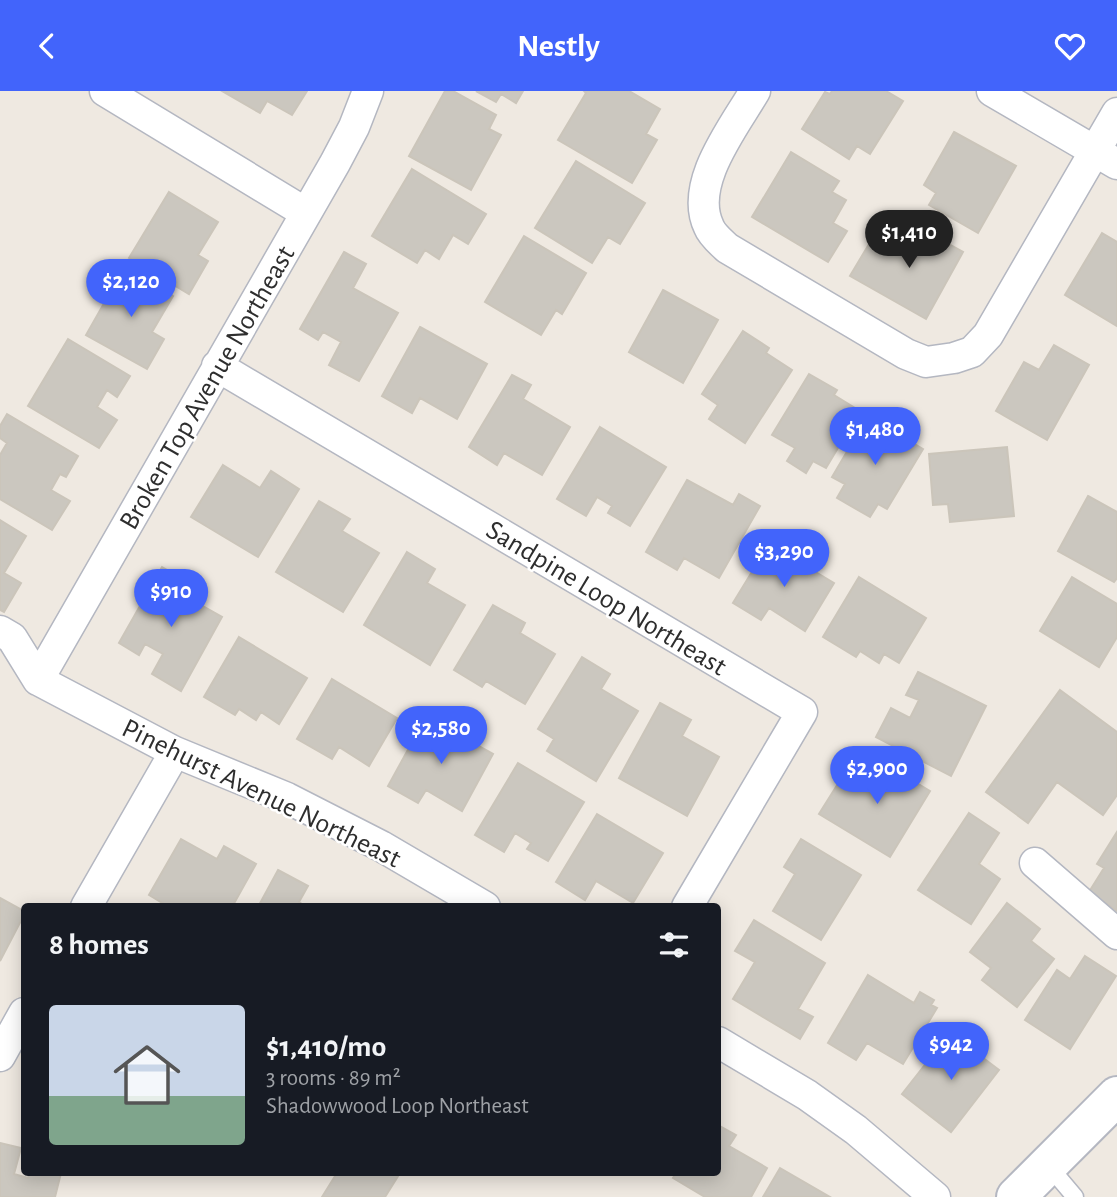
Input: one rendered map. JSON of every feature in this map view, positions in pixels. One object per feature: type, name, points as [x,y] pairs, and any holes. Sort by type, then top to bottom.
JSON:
[{"type":"main road","points":[[1016,1197],[1117,1096]]},
{"type":"street","points":[[104,91],[306,213]]},
{"type":"street","name":"Broken Top Avenue Northeast","points":[[38,680],[355,127],[368,91]]},
{"type":"street","points":[[755,91],[712,164],[703,190],[703,208],[709,229],[727,248],[906,354],[926,362],[972,352],[988,335],[1106,158],[1117,113]]},
{"type":"street","points":[[992,91],[1106,158]]},
{"type":"street","name":"Sandpine Loop Northeast","points":[[218,366],[802,712],[689,903]]},
{"type":"street","points":[[0,631],[12,638],[38,680]]},
{"type":"street","name":"Pinehurst Avenue Northeast","points":[[38,680],[175,752],[287,798],[382,846],[478,903]]},
{"type":"street","points":[[88,903],[175,752]]},
{"type":"street","points":[[1035,863],[1117,934]]},
{"type":"street","points":[[0,1056],[21,1018]]},
{"type":"street","points":[[721,1044],[807,1095],[856,1130],[935,1197]]},
{"type":"lane","points":[[1048,1165],[1075,1197]]},
{"type":"building","points":[[222,91],[307,91],[292,115],[267,101],[260,113]]},
{"type":"building","points":[[445,91],[453,91],[496,115],[489,129],[501,135],[471,190],[409,156]]},
{"type":"building","points":[[476,91],[523,91],[516,103],[501,94],[496,102]]},
{"type":"building","points":[[584,91],[629,91],[660,109],[646,134],[657,140],[632,183],[558,140],[586,93]]},
{"type":"building","points":[[832,91],[886,91],[903,101],[870,154],[857,146],[849,159],[802,129],[825,92],[830,94]]},
{"type":"building","points":[[954,132],[1016,166],[978,233],[929,205],[936,193],[924,185]]},
{"type":"building","points":[[791,152],[839,181],[832,192],[846,200],[833,223],[847,231],[828,262],[752,217]]},
{"type":"building","points":[[576,161],[645,203],[620,244],[608,237],[592,263],[535,228]]},
{"type":"building","points":[[412,169],[486,214],[468,244],[453,235],[439,259],[425,250],[417,263],[372,236]]},
{"type":"building","points":[[169,192],[218,222],[198,255],[208,261],[189,294],[129,258]]},
{"type":"building","points":[[918,227],[963,252],[926,319],[850,276],[869,244],[886,254],[898,231],[911,239]]},
{"type":"building","points":[[1102,233],[1117,242],[1117,326],[1065,295]]},
{"type":"building","points":[[524,236],[586,273],[562,314],[556,310],[541,335],[485,302]]},
{"type":"building","points":[[344,252],[366,264],[353,288],[398,313],[359,381],[329,365],[341,342],[323,332],[318,340],[300,329]]},
{"type":"building","points":[[124,268],[173,296],[152,332],[164,339],[147,369],[86,335]]},
{"type":"building","points":[[663,290],[718,320],[683,383],[629,352]]},
{"type":"building","points":[[420,327],[487,364],[457,419],[420,398],[412,413],[382,396]]},
{"type":"building","points":[[743,331],[769,348],[766,353],[792,370],[745,443],[709,419],[718,405],[702,394]]},
{"type":"building","points":[[68,339],[130,376],[117,397],[107,390],[97,407],[117,420],[99,448],[28,406]]},
{"type":"building","points":[[1054,345],[1089,365],[1047,440],[996,411],[1024,362],[1039,370]]},
{"type":"building","points":[[809,374],[837,390],[834,395],[860,411],[826,468],[813,461],[806,473],[787,461],[795,448],[772,435]]},
{"type":"building","points":[[512,375],[531,385],[523,399],[570,427],[542,475],[504,453],[497,465],[469,447]]},
{"type":"building","points":[[7,414],[78,456],[66,477],[60,474],[51,490],[70,501],[52,530],[0,499],[0,455],[7,443],[0,438],[0,426]]},
{"type":"building","points":[[868,416],[923,449],[887,509],[878,504],[870,517],[837,498],[845,484],[832,477]]},
{"type":"building","points":[[600,427],[666,467],[630,526],[608,513],[612,506],[597,497],[586,516],[557,499]]},
{"type":"building","points":[[1007,447],[1014,516],[950,522],[948,504],[933,505],[929,454]]},
{"type":"building","points":[[223,465],[260,488],[271,471],[299,489],[258,557],[191,517]]},
{"type":"building","points":[[687,480],[733,505],[739,494],[760,506],[719,578],[684,558],[677,570],[646,552]]},
{"type":"building","points":[[1088,496],[1117,512],[1117,578],[1114,582],[1058,551]]},
{"type":"building","points":[[319,501],[350,519],[342,531],[379,553],[343,612],[276,572]]},
{"type":"building","points":[[0,520],[26,536],[4,573],[21,583],[4,612],[0,610]]},
{"type":"building","points":[[769,544],[834,583],[805,631],[769,608],[761,620],[733,603]]},
{"type":"building","points":[[407,552],[435,569],[427,583],[465,605],[430,665],[364,625]]},
{"type":"building","points":[[162,567],[183,579],[176,591],[222,617],[181,691],[152,674],[163,654],[145,644],[139,655],[119,643]]},
{"type":"building","points":[[859,577],[926,618],[899,663],[884,654],[879,663],[860,651],[856,657],[823,637]]},
{"type":"building","points":[[1072,577],[1117,604],[1117,637],[1099,667],[1040,631]]},
{"type":"building","points":[[493,605],[525,623],[520,633],[555,654],[525,704],[486,681],[482,687],[454,670]]},
{"type":"building","points":[[239,637],[307,678],[279,724],[261,712],[256,720],[239,709],[235,715],[204,697]]},
{"type":"building","points":[[582,657],[610,674],[601,689],[638,711],[596,781],[547,751],[554,739],[538,729]]},
{"type":"building","points":[[918,672],[986,706],[951,776],[876,737],[891,708],[910,718],[919,700],[906,695]]},
{"type":"building","points":[[332,679],[397,718],[369,766],[339,747],[332,759],[297,739]]},
{"type":"building","points":[[1060,690],[1117,732],[1117,795],[1103,815],[1057,782],[1028,823],[986,792]]},
{"type":"building","points":[[660,703],[691,720],[682,736],[719,757],[687,816],[619,778]]},
{"type":"building","points":[[426,717],[493,754],[462,811],[426,790],[418,803],[388,786]]},
{"type":"building","points":[[872,756],[930,791],[890,857],[819,814],[839,782],[852,790]]},
{"type":"building","points":[[518,763],[584,802],[548,861],[527,849],[531,843],[515,833],[504,852],[475,835]]},
{"type":"building","points":[[969,813],[999,833],[979,864],[1000,879],[971,924],[918,890]]},
{"type":"building","points":[[597,814],[663,853],[633,903],[596,881],[585,900],[556,882]]},
{"type":"building","points":[[1117,832],[1117,911],[1089,892],[1104,868],[1097,864]]},
{"type":"building","points":[[181,839],[217,859],[224,846],[256,864],[234,903],[162,903],[149,895]]},
{"type":"building","points":[[801,839],[861,875],[821,940],[773,911],[795,874],[784,867]]},
{"type":"building","points":[[278,870],[308,886],[300,903],[260,903]]},
{"type":"building","points":[[0,898],[21,909],[21,921],[0,961]]},
{"type":"building","points":[[1007,903],[1040,929],[1031,941],[1054,959],[1017,1007],[982,980],[991,968],[970,952]]},
{"type":"building","points":[[754,920],[825,963],[798,1009],[813,1017],[800,1039],[733,999],[755,962],[735,951]]},
{"type":"building","points":[[1085,956],[1116,976],[1070,1049],[1025,1020],[1057,970],[1070,979]]},
{"type":"building","points":[[868,975],[914,1003],[920,992],[934,1000],[931,1005],[937,1008],[903,1064],[867,1043],[856,1060],[828,1043]]},
{"type":"building","points":[[950,1033],[999,1070],[951,1132],[902,1094]]},
{"type":"building","points":[[721,1127],[736,1135],[729,1146],[767,1168],[751,1197],[705,1197],[673,1178],[721,1176]]},
{"type":"building","points":[[0,1143],[21,1148],[14,1174],[28,1178],[60,1176],[55,1197],[0,1197]]},
{"type":"building","points":[[780,1168],[830,1197],[763,1197]]},
{"type":"building","points":[[335,1176],[398,1176],[385,1197],[322,1197]]}]
